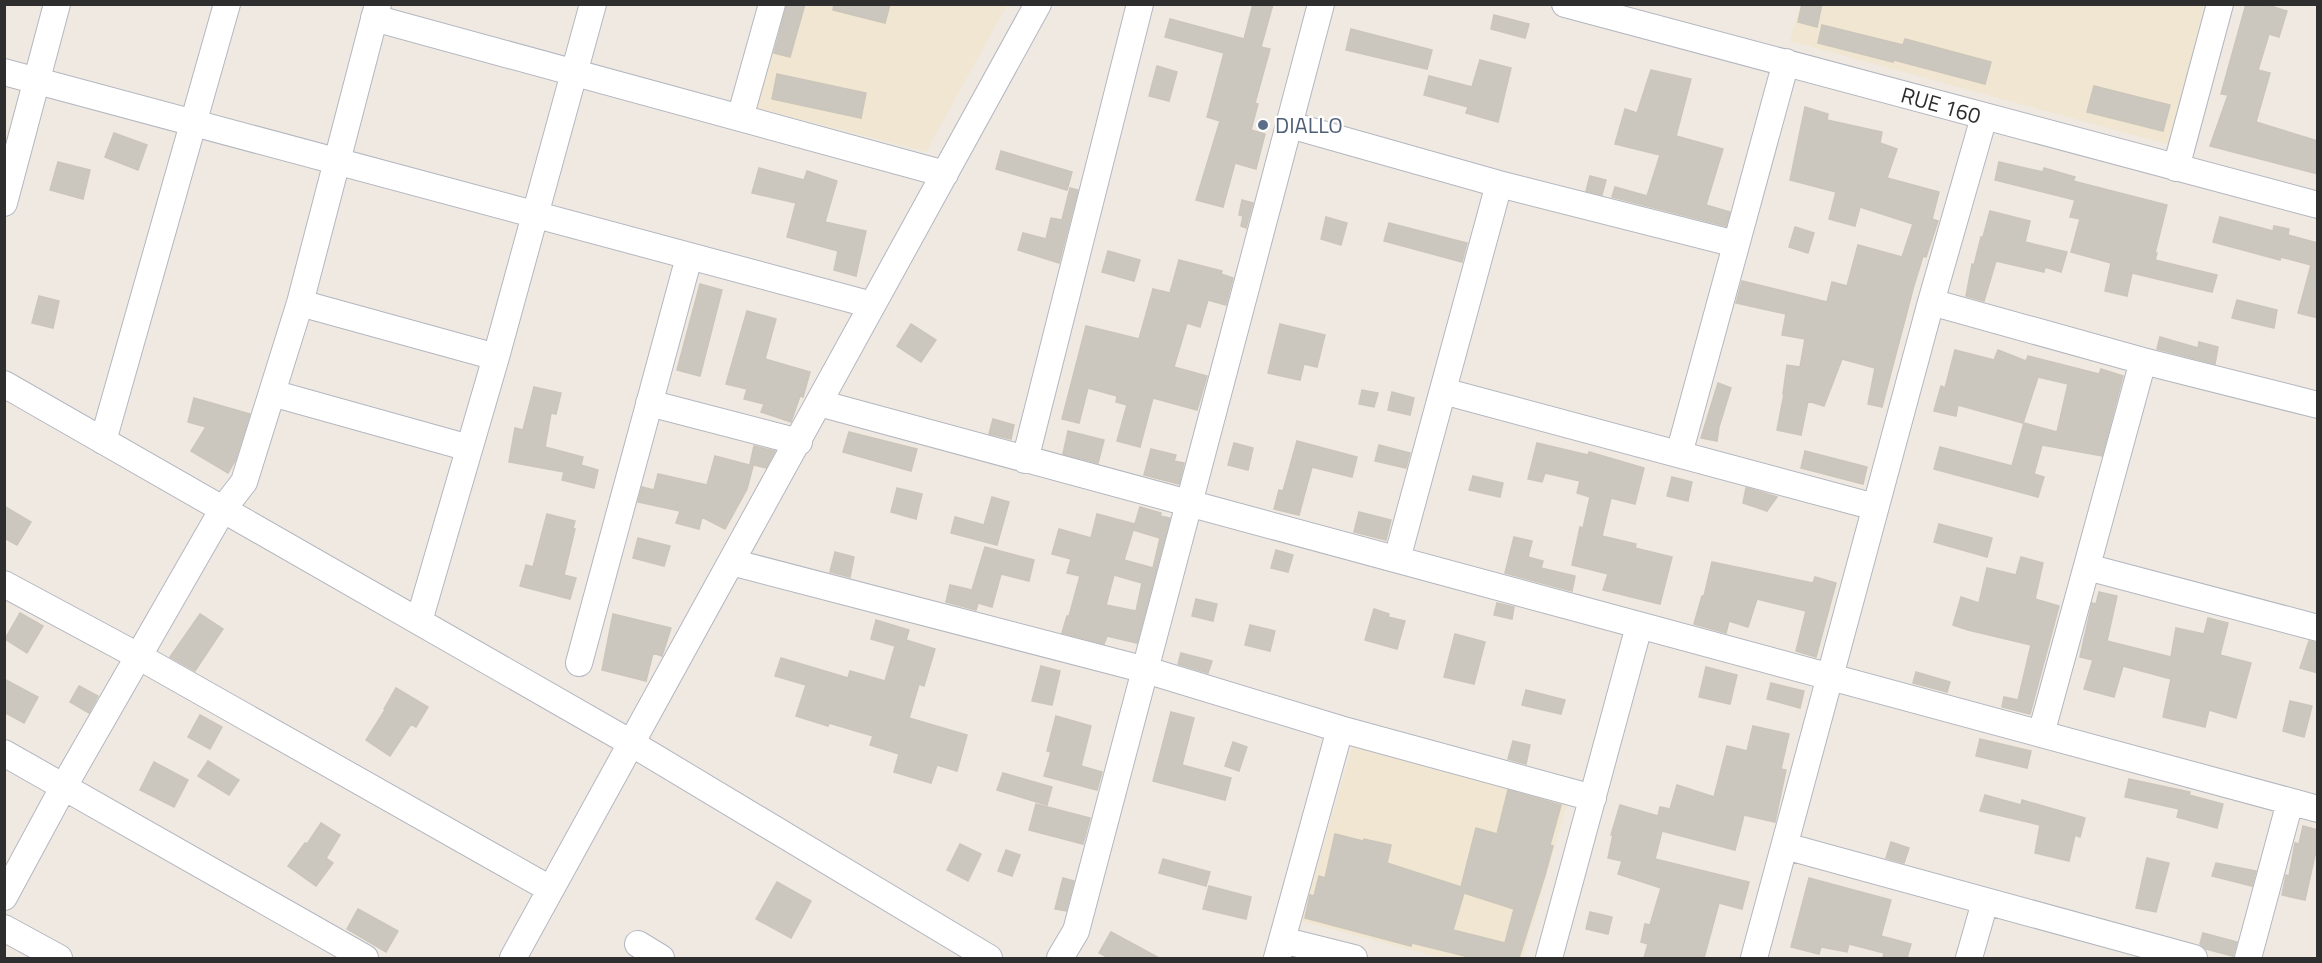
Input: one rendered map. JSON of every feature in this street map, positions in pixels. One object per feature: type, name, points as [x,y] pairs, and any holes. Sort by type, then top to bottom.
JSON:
[{"type":"street","points":[[4,203],[57,4]]},
{"type":"street","points":[[103,441],[228,4]]},
{"type":"street","points":[[419,621],[496,357],[593,4]]},
{"type":"street","points":[[740,118],[772,4]]},
{"type":"street","points":[[513,958],[1038,4]]},
{"type":"street","points":[[1025,460],[1140,4]]},
{"type":"street","points":[[1060,958],[1076,931],[1321,4]]},
{"type":"street","name":"RUE 160","points":[[1565,4],[2318,206]]},
{"type":"street","points":[[2176,168],[2220,4]]},
{"type":"street","points":[[4,897],[64,786],[223,509],[244,482],[300,303],[376,11],[574,73],[945,174]]},
{"type":"street","points":[[1679,454],[1786,62]]},
{"type":"street","points":[[4,72],[872,305]]},
{"type":"street","points":[[1754,958],[1931,302],[1984,117]]},
{"type":"street","points":[[1290,125],[1499,184],[1736,244]]},
{"type":"street","points":[[1397,559],[1499,184]]},
{"type":"street","points":[[579,663],[688,257]]},
{"type":"street","points":[[1931,302],[2143,361],[2318,405]]},
{"type":"street","points":[[300,303],[496,357]]},
{"type":"street","points":[[2042,734],[2143,361]]},
{"type":"street","points":[[4,384],[631,743],[989,958]]},
{"type":"street","points":[[1443,391],[1875,507]]},
{"type":"street","points":[[272,393],[469,448]]},
{"type":"street","points":[[649,403],[799,442]]},
{"type":"street","points":[[819,403],[1639,626],[1832,675],[2318,809]]},
{"type":"street","points":[[731,562],[1146,670],[1340,729],[1593,798]]},
{"type":"street","points":[[2087,567],[2318,628]]},
{"type":"street","points":[[4,584],[138,656],[550,889]]},
{"type":"street","points":[[1549,958],[1639,626]]},
{"type":"street","points":[[1340,729],[1279,949],[1354,958]]},
{"type":"street","points":[[4,753],[365,958]]},
{"type":"street","points":[[2247,958],[2290,801]]},
{"type":"street","points":[[1785,846],[2194,958]]},
{"type":"street","points":[[1969,958],[1984,902]]},
{"type":"street","points":[[4,928],[59,958]]},
{"type":"street","points":[[638,944],[661,958]]},
{"type":"shaded area","points":[[781,5],[1007,5],[926,152],[753,107]]},
{"type":"shaded area","points":[[1800,5],[2204,5],[2170,145],[1790,41]]},
{"type":"shaded area","points":[[1352,747],[1569,796],[1523,958],[1442,958],[1301,921]]},
{"type":"building","points":[[787,4],[805,4],[790,57],[774,53]]},
{"type":"building","points":[[834,4],[890,4],[885,23],[833,10]]},
{"type":"building","points":[[1253,4],[1273,4],[1261,47],[1270,49],[1255,103],[1258,104],[1251,130],[1265,134],[1256,169],[1235,163],[1223,207],[1196,200],[1220,121],[1207,117],[1224,53],[1165,37],[1170,19],[1244,39]]},
{"type":"building","points":[[1802,4],[1822,4],[1817,27],[1798,22]]},
{"type":"building","points":[[2246,4],[2264,4],[2287,11],[2279,37],[2269,34],[2258,70],[2270,73],[2256,122],[2318,141],[2318,174],[2210,146],[2228,95],[2221,94]]},
{"type":"building","points":[[1494,15],[1529,24],[1525,38],[1491,29]]},
{"type":"building","points":[[1822,25],[1903,45],[1905,39],[1991,62],[1985,84],[1818,43]]},
{"type":"building","points":[[1351,29],[1432,50],[1427,69],[1346,50]]},
{"type":"building","points":[[1480,60],[1511,68],[1498,122],[1466,113],[1468,107],[1424,95],[1429,76],[1472,87]]},
{"type":"building","points":[[1157,66],[1177,72],[1169,101],[1149,96]]},
{"type":"building","points":[[1651,70],[1691,79],[1676,136],[1723,149],[1706,205],[1730,212],[1726,226],[1612,197],[1615,187],[1647,196],[1660,155],[1615,144],[1625,109],[1637,113]]},
{"type":"building","points":[[777,74],[866,93],[861,118],[772,99]]},
{"type":"building","points":[[2094,86],[2170,105],[2163,131],[2087,112]]},
{"type":"building","points":[[1805,107],[1828,114],[1827,120],[1882,132],[1880,143],[1897,149],[1887,178],[1939,192],[1932,219],[1938,221],[1926,257],[1923,256],[1913,289],[1882,407],[1868,404],[1875,368],[1842,359],[1824,406],[1808,401],[1801,435],[1777,430],[1787,365],[1800,367],[1805,339],[1782,335],[1786,314],[1736,303],[1742,281],[1827,302],[1832,282],[1847,286],[1858,245],[1902,257],[1913,224],[1860,207],[1855,226],[1829,219],[1836,192],[1790,180]]},
{"type":"building","points":[[114,133],[147,145],[138,170],[105,157]]},
{"type":"building","points":[[1001,151],[1072,172],[1067,190],[996,169]]},
{"type":"building","points":[[58,162],[90,170],[83,199],[50,190]]},
{"type":"building","points":[[1999,162],[2043,172],[2044,168],[2075,177],[2073,181],[2167,205],[2155,260],[2217,275],[2212,292],[2132,273],[2127,296],[2105,291],[2111,263],[2071,252],[2080,219],[2070,217],[2075,200],[1995,180]]},
{"type":"building","points":[[759,168],[804,180],[807,171],[837,181],[825,222],[866,231],[856,276],[834,270],[838,251],[787,237],[796,203],[752,193]]},
{"type":"building","points":[[1590,176],[1606,180],[1602,195],[1586,191]]},
{"type":"building","points":[[1070,188],[1078,190],[1059,263],[1018,250],[1023,233],[1046,239],[1051,218],[1062,220]]},
{"type":"building","points":[[1242,200],[1253,203],[1246,228],[1241,226],[1243,216],[1239,215]]},
{"type":"building","points":[[1990,211],[2030,221],[2025,242],[2067,252],[2061,272],[2045,267],[2044,272],[1996,261],[1984,301],[1966,296],[1972,264],[1974,265]]},
{"type":"building","points":[[1326,217],[1347,223],[1341,245],[1321,239]]},
{"type":"building","points":[[2220,217],[2273,231],[2274,226],[2289,229],[2288,235],[2318,243],[2318,318],[2298,313],[2311,265],[2281,257],[2280,260],[2213,242]]},
{"type":"building","points":[[1389,223],[1467,243],[1462,262],[1384,241]]},
{"type":"building","points":[[1795,227],[1814,233],[1808,253],[1789,247]]},
{"type":"building","points":[[1108,251],[1140,260],[1134,281],[1102,272]]},
{"type":"building","points":[[1179,260],[1222,271],[1221,274],[1233,278],[1226,305],[1208,300],[1200,327],[1187,323],[1174,367],[1207,376],[1197,410],[1153,398],[1140,447],[1117,441],[1127,405],[1116,402],[1117,396],[1088,388],[1079,423],[1062,419],[1086,326],[1139,339],[1153,289],[1170,293]]},
{"type":"building","points":[[700,284],[722,290],[700,376],[677,370]]},
{"type":"building","points":[[39,296],[59,301],[53,328],[32,323]]},
{"type":"building","points":[[2237,300],[2277,310],[2274,328],[2232,318]]},
{"type":"building","points":[[747,311],[776,319],[765,359],[810,372],[803,397],[800,396],[791,422],[761,412],[764,404],[744,399],[747,389],[726,384]]},
{"type":"building","points":[[911,324],[936,340],[921,362],[897,346]]},
{"type":"building","points":[[1280,324],[1325,335],[1317,367],[1304,364],[1300,380],[1268,373]]},
{"type":"building","points":[[2160,337],[2198,348],[2199,342],[2218,347],[2215,364],[2157,349]]},
{"type":"building","points":[[1955,350],[1994,360],[1998,350],[2026,361],[2028,356],[2099,374],[2101,369],[2123,376],[2102,456],[2042,445],[2034,474],[2044,477],[2038,497],[1934,469],[1940,447],[2012,466],[2024,423],[2057,432],[2068,384],[2038,377],[2023,423],[1958,405],[1956,416],[1934,411],[1941,386],[1945,388]]},
{"type":"building","points":[[1718,383],[1731,388],[1717,441],[1701,438]]},
{"type":"building","points":[[534,387],[561,393],[556,414],[551,413],[545,447],[583,457],[581,465],[598,470],[594,488],[562,480],[564,472],[509,462],[515,428],[523,430]]},
{"type":"building","points":[[1362,390],[1378,393],[1374,407],[1359,404]]},
{"type":"building","points":[[1392,392],[1414,398],[1410,415],[1388,410]]},
{"type":"building","points":[[194,398],[250,414],[235,461],[228,473],[191,451],[206,427],[188,422]]},
{"type":"building","points":[[993,419],[1014,425],[1011,439],[989,434]]},
{"type":"building","points":[[1068,431],[1104,440],[1098,463],[1063,454]]},
{"type":"building","points":[[849,432],[917,449],[911,471],[843,452]]},
{"type":"building","points":[[1297,441],[1357,457],[1352,477],[1312,467],[1299,515],[1274,509],[1279,490],[1283,491]]},
{"type":"building","points":[[1234,443],[1253,448],[1248,470],[1228,465]]},
{"type":"building","points":[[1537,443],[1588,455],[1589,452],[1644,468],[1635,504],[1611,498],[1602,536],[1636,544],[1635,548],[1672,557],[1660,604],[1603,590],[1608,574],[1572,565],[1580,527],[1583,528],[1590,497],[1577,493],[1580,481],[1545,473],[1542,482],[1528,479]]},
{"type":"building","points":[[1379,445],[1410,453],[1406,468],[1375,461]]},
{"type":"building","points":[[754,446],[775,451],[766,468],[750,464]]},
{"type":"building","points":[[1151,449],[1176,455],[1174,461],[1184,463],[1179,484],[1144,475]]},
{"type":"building","points":[[1805,451],[1867,467],[1863,484],[1801,468]]},
{"type":"building","points":[[715,456],[753,466],[747,489],[725,529],[702,517],[699,529],[676,523],[680,511],[638,502],[642,487],[654,490],[658,474],[707,485]]},
{"type":"building","points":[[1473,476],[1503,483],[1500,497],[1469,490]]},
{"type":"building","points":[[1672,477],[1692,482],[1688,501],[1667,496]]},
{"type":"building","points":[[897,488],[922,494],[916,519],[891,512]]},
{"type":"building","points":[[1746,488],[1777,497],[1767,511],[1743,503]]},
{"type":"building","points":[[992,497],[1009,502],[997,545],[951,533],[955,517],[984,525]]},
{"type":"building","points":[[4,506],[31,522],[17,545],[4,538]]},
{"type":"building","points":[[1140,507],[1170,518],[1137,643],[1107,636],[1104,644],[1062,633],[1080,576],[1067,573],[1071,559],[1052,554],[1059,529],[1091,538],[1097,514],[1135,524]],"holes":[[[1133,530],[1160,538],[1153,568],[1124,560]],[[1114,575],[1142,583],[1136,611],[1106,605]]]},
{"type":"building","points":[[1359,512],[1391,520],[1386,540],[1354,532]]},
{"type":"building","points":[[547,514],[575,521],[564,575],[576,578],[570,599],[520,586],[526,565],[533,567]]},
{"type":"building","points":[[1939,524],[1992,538],[1987,557],[1934,542]]},
{"type":"building","points":[[1514,537],[1532,541],[1528,557],[1543,561],[1541,568],[1575,576],[1572,591],[1505,573]]},
{"type":"building","points":[[638,538],[670,546],[664,566],[633,558]]},
{"type":"building","points":[[985,547],[1034,560],[1029,581],[1001,574],[992,607],[978,603],[976,610],[946,602],[950,585],[972,590]]},
{"type":"building","points":[[1276,550],[1293,555],[1288,572],[1271,568]]},
{"type":"building","points":[[835,552],[854,557],[850,577],[830,572]]},
{"type":"building","points":[[2021,557],[2043,563],[2035,599],[2059,606],[2030,714],[2002,707],[2004,697],[2018,700],[2031,645],[1953,625],[1961,597],[1979,603],[1987,568],[2016,575]]},
{"type":"building","points":[[1712,562],[1813,583],[1815,577],[1836,583],[1816,657],[1796,651],[1806,611],[1757,599],[1748,627],[1729,621],[1726,633],[1694,624]]},
{"type":"building","points":[[2099,592],[2117,596],[2107,641],[2171,657],[2176,628],[2204,634],[2208,618],[2228,623],[2220,655],[2251,663],[2236,718],[2209,710],[2205,727],[2163,717],[2171,679],[2123,666],[2114,697],[2084,689],[2093,660],[2080,657],[2092,603],[2096,604]]},
{"type":"building","points":[[1196,599],[1217,604],[1213,621],[1192,616]]},
{"type":"building","points":[[1497,603],[1514,607],[1512,619],[1494,615]]},
{"type":"building","points":[[1374,609],[1389,614],[1388,617],[1405,621],[1397,649],[1365,640]]},
{"type":"building","points":[[20,613],[43,626],[27,653],[5,639]]},
{"type":"building","points":[[200,614],[223,629],[195,671],[170,657]]},
{"type":"building","points":[[613,614],[671,628],[662,656],[653,653],[646,681],[602,670]]},
{"type":"building","points":[[876,620],[909,630],[906,640],[935,649],[924,686],[919,684],[909,718],[967,735],[957,771],[937,765],[931,783],[894,772],[899,754],[870,745],[873,736],[796,716],[806,685],[775,676],[781,658],[848,678],[850,671],[885,681],[895,646],[871,639]]},
{"type":"building","points":[[1250,625],[1275,631],[1270,651],[1245,645]]},
{"type":"building","points":[[1455,634],[1485,642],[1474,684],[1444,677]]},
{"type":"building","points":[[2309,641],[2318,643],[2318,673],[2300,668]]},
{"type":"building","points":[[1181,653],[1212,661],[1208,673],[1178,664]]},
{"type":"building","points":[[1041,666],[1060,671],[1052,705],[1032,701]]},
{"type":"building","points":[[1706,667],[1737,675],[1730,704],[1699,697]]},
{"type":"building","points":[[1916,672],[1950,682],[1947,692],[1913,683]]},
{"type":"building","points":[[4,679],[38,697],[24,723],[4,712]]},
{"type":"building","points":[[1771,683],[1804,691],[1800,708],[1767,699]]},
{"type":"building","points":[[79,686],[98,696],[89,713],[70,702]]},
{"type":"building","points":[[396,688],[428,707],[416,727],[411,724],[390,756],[366,740]]},
{"type":"building","points":[[1526,690],[1565,700],[1561,714],[1522,705]]},
{"type":"building","points":[[2290,701],[2312,706],[2304,737],[2283,731]]},
{"type":"building","points":[[1171,712],[1194,718],[1182,765],[1231,778],[1225,800],[1153,781]]},
{"type":"building","points":[[200,715],[222,727],[210,749],[188,737]]},
{"type":"building","points":[[1056,716],[1091,726],[1081,766],[1102,772],[1097,790],[1044,776],[1051,752],[1047,751]]},
{"type":"building","points":[[1753,726],[1789,734],[1781,769],[1786,770],[1775,822],[1744,815],[1735,850],[1662,831],[1655,859],[1749,882],[1742,909],[1719,903],[1704,958],[1644,958],[1648,944],[1641,942],[1645,924],[1650,925],[1661,888],[1618,874],[1622,861],[1608,858],[1613,835],[1611,835],[1620,805],[1658,816],[1660,807],[1670,809],[1677,785],[1714,797],[1727,746],[1747,751]]},
{"type":"building","points":[[1980,739],[2031,751],[2027,768],[1976,756]]},
{"type":"building","points":[[1513,741],[1530,745],[1526,764],[1508,759]]},
{"type":"building","points":[[1233,742],[1247,747],[1239,771],[1225,766]]},
{"type":"building","points":[[208,761],[239,780],[229,795],[198,776]]},
{"type":"building","points":[[154,762],[188,780],[174,807],[140,790]]},
{"type":"building","points":[[1003,773],[1052,787],[1047,805],[997,790]]},
{"type":"building","points":[[2129,779],[2190,792],[2189,795],[2223,804],[2217,828],[2177,817],[2179,809],[2125,797]]},
{"type":"building","points":[[1508,790],[1561,805],[1550,845],[1553,846],[1519,958],[1473,958],[1412,943],[1411,946],[1305,918],[1310,895],[1314,896],[1319,876],[1325,878],[1335,834],[1391,845],[1387,863],[1461,887],[1476,828],[1497,834]],"holes":[[[1464,893],[1514,909],[1505,943],[1453,930]]]},
{"type":"building","points":[[1985,795],[2021,805],[2022,800],[2085,818],[2080,837],[2075,835],[2069,861],[2035,853],[2040,825],[1980,811]]},
{"type":"building","points":[[1036,804],[1090,818],[1083,844],[1029,830]]},
{"type":"building","points":[[321,823],[340,835],[326,858],[333,863],[316,886],[288,866]]},
{"type":"building","points":[[2303,826],[2318,830],[2318,855],[2315,855],[2305,900],[2282,895],[2286,875],[2289,876],[2295,843],[2299,844]]},
{"type":"building","points":[[1891,842],[1909,848],[1904,863],[1886,858]]},
{"type":"building","points":[[960,844],[981,854],[968,881],[947,870]]},
{"type":"building","points":[[1006,850],[1020,855],[1012,876],[998,871]]},
{"type":"building","points":[[2147,858],[2169,863],[2156,912],[2136,908]]},
{"type":"building","points":[[1163,859],[1210,872],[1206,886],[1159,873]]},
{"type":"building","points":[[2216,863],[2256,871],[2252,886],[2212,876]]},
{"type":"building","points":[[1063,878],[1074,881],[1066,911],[1055,909]]},
{"type":"building","points":[[1809,878],[1891,900],[1881,936],[1911,944],[1907,958],[1883,958],[1884,953],[1849,944],[1847,952],[1821,947],[1819,954],[1791,947]]},
{"type":"building","points":[[777,882],[811,901],[791,938],[756,919]]},
{"type":"building","points":[[1209,886],[1251,897],[1246,919],[1203,909]]},
{"type":"building","points":[[358,909],[398,931],[386,952],[347,929]]},
{"type":"building","points":[[1590,912],[1612,917],[1608,934],[1586,929]]},
{"type":"building","points":[[1111,932],[1159,958],[1109,958],[1099,953]]},
{"type":"building","points":[[2203,933],[2237,942],[2233,956],[2206,949],[2200,944]]},
{"type":"place","name":"DIALLO","points":[[1263,125]]}]
